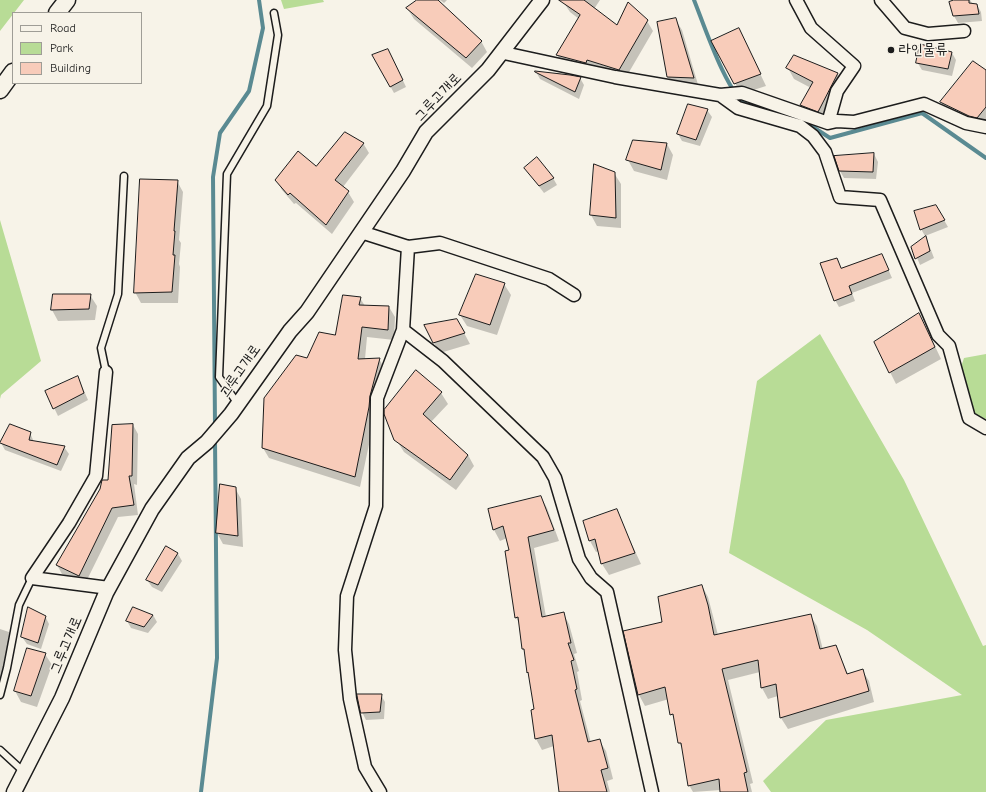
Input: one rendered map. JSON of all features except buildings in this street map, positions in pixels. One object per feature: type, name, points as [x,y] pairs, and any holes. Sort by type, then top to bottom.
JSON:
[{"type":"main road","points":[[58,12],[67,0]]},
{"type":"main road","points":[[0,90],[12,73]]},
{"type":"street","name":"그루고개로","points":[[14,792],[62,698],[109,588],[152,509],[188,458],[207,442],[234,409],[290,331],[307,312],[403,171],[426,132],[504,53],[542,0]]},
{"type":"street","points":[[796,0],[811,28],[854,66],[837,91],[828,123]]},
{"type":"street","points":[[881,0],[905,28],[928,34],[964,31]]},
{"type":"street","points":[[504,53],[615,77],[723,95],[742,93],[828,123],[837,121],[854,122],[924,104],[966,123],[986,127]]},
{"type":"street","points":[[723,95],[738,108],[800,126],[813,136],[825,152],[840,196],[880,200],[938,335],[949,346],[969,418],[986,428]]},
{"type":"street","points":[[361,232],[408,247],[440,243],[549,279],[574,295]]},
{"type":"street","points":[[380,792],[365,767],[350,699],[345,650],[347,596],[376,506],[378,398],[403,330],[408,247]]},
{"type":"street","points":[[403,330],[442,361],[543,457],[555,478],[579,559],[591,578],[607,592],[652,792]]},
{"type":"street","points":[[106,372],[96,476],[69,523],[32,578],[109,588]]},
{"type":"lane","points":[[234,409],[219,377],[227,174],[267,106],[278,35],[274,13]]},
{"type":"lane","points":[[106,372],[101,348],[118,294],[124,176]]},
{"type":"lane","points":[[0,695],[7,668],[19,605],[32,578]]},
{"type":"lane","points":[[0,750],[24,772]]},
{"type":"green space","points":[[0,0],[24,0],[15,12],[12,12],[12,16],[0,31]]},
{"type":"green space","points":[[281,0],[323,0],[324,2],[284,9]]},
{"type":"green space","points":[[0,220],[41,361],[1,395],[0,399]]},
{"type":"green space","points":[[820,334],[904,480],[983,646],[986,645],[986,792],[771,792],[763,781],[826,720],[962,695],[867,630],[729,553],[757,381]]},
{"type":"green space","points":[[986,354],[986,419],[972,413],[960,370],[964,358]]},
{"type":"waterway","points":[[215,426],[213,177],[220,133],[249,91],[263,28],[259,0]]},
{"type":"waterway","points":[[694,0],[724,75],[732,89],[740,99],[748,105]]},
{"type":"waterway","points":[[803,122],[830,138],[922,113],[986,158]]},
{"type":"waterway","points":[[201,792],[217,658],[215,439]]},
{"type":"place","name":"라인물류","points":[[891,50]]}]
